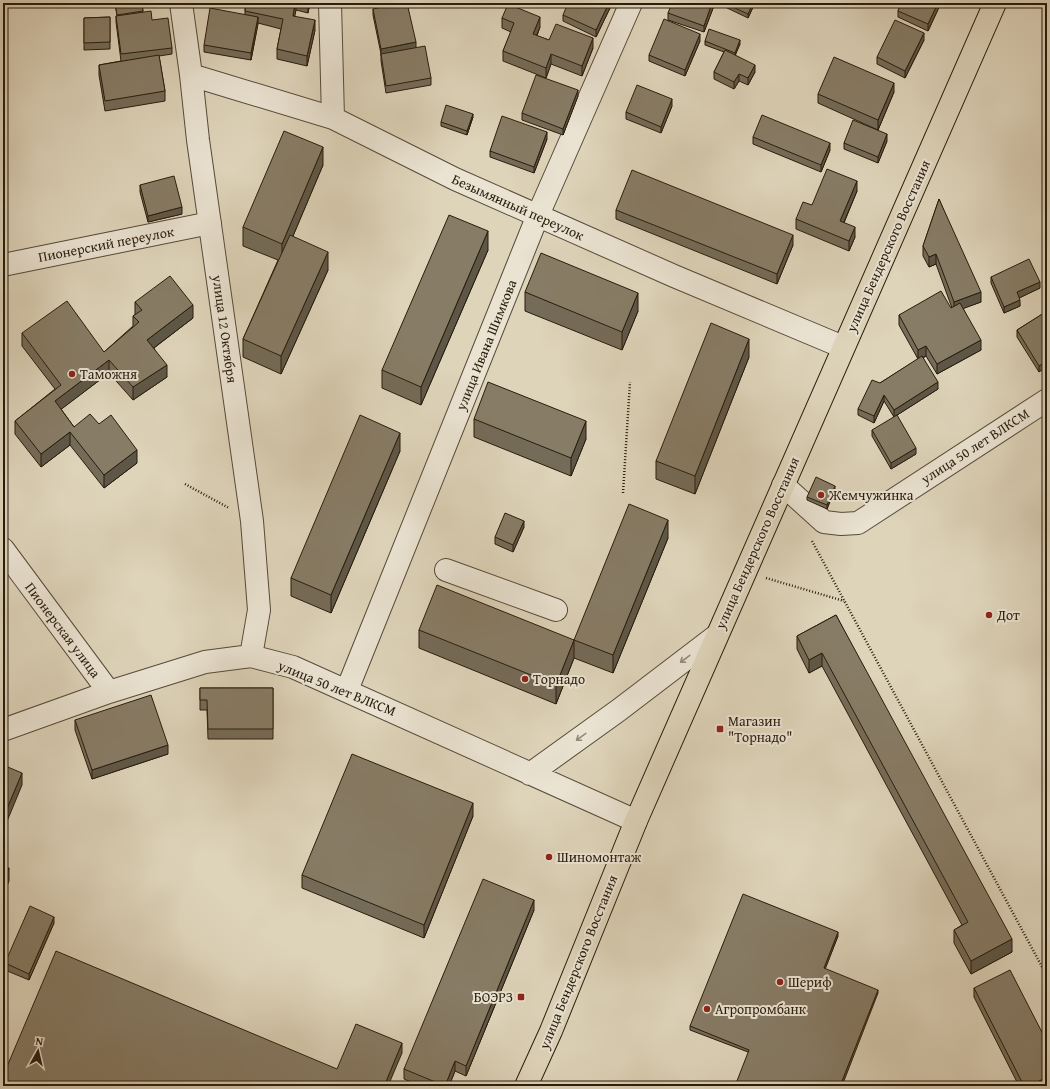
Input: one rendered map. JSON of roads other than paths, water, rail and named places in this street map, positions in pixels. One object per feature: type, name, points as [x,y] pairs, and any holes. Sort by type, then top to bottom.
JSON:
[{"type":"main road","name":"улица Бендерского Восстания","points":[[526,1086],[636,821],[716,636],[995,3]]},
{"type":"street","name":"улица 12 Октября","points":[[181,3],[198,140],[252,521],[259,610],[251,656]]},
{"type":"street","points":[[330,3],[333,118]]},
{"type":"street","name":"улица Ивана Шимкова","points":[[347,690],[538,215],[631,3]]},
{"type":"street","name":"Безымянный переулок","points":[[191,75],[333,118],[455,180],[538,215],[674,276],[843,347]]},
{"type":"street","name":"Пионерский переулок","points":[[3,265],[210,223]]},
{"type":"street","name":"улица 50 лет ВЛКСМ","points":[[783,485],[824,522],[841,524],[858,523],[1047,400]]},
{"type":"street","name":"Пионерская улица","points":[[3,549],[109,692]]},
{"type":"street","points":[[446,570],[556,610]]},
{"type":"street","points":[[530,774],[716,636]]},
{"type":"street","name":"улица 50 лет ВЛКСМ","points":[[3,730],[109,692],[205,662],[251,656],[293,667],[347,690],[636,821]]},
{"type":"place","name":"Таможня","points":[[72,374]]},
{"type":"place","name":"Жемчужинка","points":[[821,495]]},
{"type":"place","name":"Дот","points":[[989,615]]},
{"type":"place","name":"Торнадо","points":[[525,679]]},
{"type":"place","name":"Магазин \"Торнадо\"","points":[[720,729]]},
{"type":"place","name":"Шиномонтаж","points":[[549,857]]},
{"type":"place","name":"Шериф","points":[[780,982]]},
{"type":"place","name":"БОЭРЗ","points":[[521,997]]},
{"type":"place","name":"Агропромбанк","points":[[707,1009]]}]
